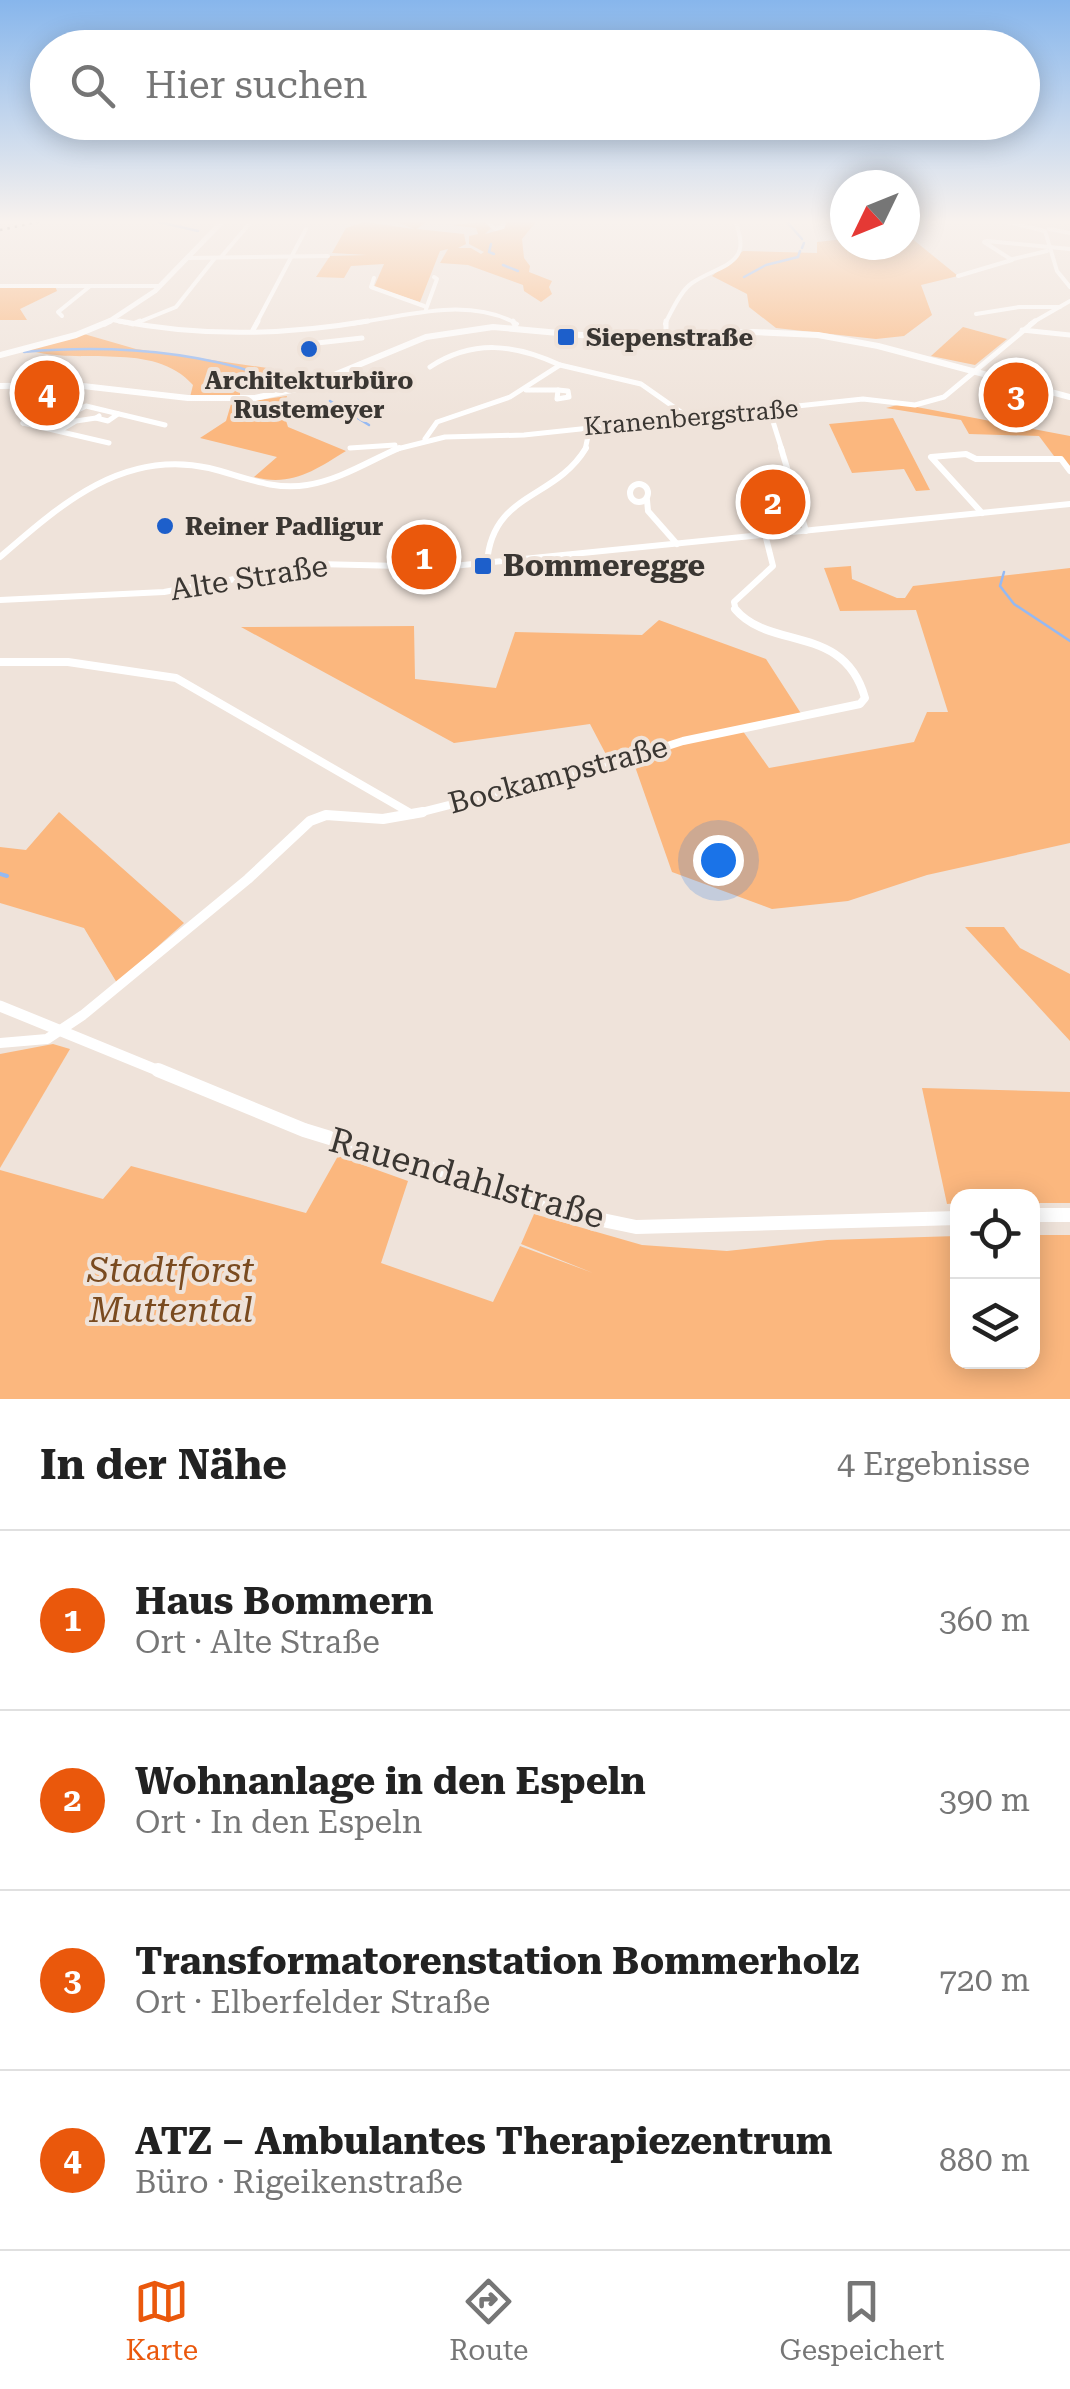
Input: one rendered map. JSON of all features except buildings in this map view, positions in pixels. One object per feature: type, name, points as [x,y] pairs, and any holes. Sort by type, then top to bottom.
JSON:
[{"type":"main road","points":[[0,355],[113,320],[158,287]]},
{"type":"main road","points":[[0,386],[70,385],[186,401],[252,398],[325,382],[418,338],[466,328],[512,325],[585,336],[749,330],[827,336],[1070,397]]},
{"type":"street","points":[[62,316],[58,312],[88,287]]},
{"type":"street","points":[[134,324],[176,307],[193,287]]},
{"type":"street","points":[[252,330],[274,287]]},
{"type":"street","points":[[372,287],[439,313]]},
{"type":"street","points":[[425,308],[434,287]]},
{"type":"street","points":[[666,332],[665,322],[687,287]]},
{"type":"street","name":"Kranenbergstraße","points":[[350,448],[862,399],[918,404],[948,396],[1022,330],[1070,301]]},
{"type":"street","points":[[976,314],[1018,306],[1060,307]]},
{"type":"street","points":[[113,320],[176,332],[252,330],[337,326],[425,308]]},
{"type":"street","points":[[431,317],[476,310],[512,325]]},
{"type":"street","points":[[337,326],[340,341]]},
{"type":"street","points":[[1022,330],[1070,335]]},
{"type":"street","points":[[317,343],[362,338]]},
{"type":"street","points":[[430,367],[468,349],[500,345],[534,351],[560,365],[641,384],[688,417]]},
{"type":"street","points":[[425,440],[437,422],[524,390],[560,365]]},
{"type":"street","points":[[70,385],[23,423],[109,443]]},
{"type":"street","points":[[524,390],[558,390]]},
{"type":"street","points":[[57,402],[165,424]]},
{"type":"street","points":[[40,409],[66,414],[80,408]]},
{"type":"street","points":[[769,409],[806,530]]},
{"type":"street","points":[[96,418],[107,412]]},
{"type":"street","points":[[59,431],[76,420],[108,420],[118,414]]},
{"type":"street","points":[[488,563],[488,546],[504,511],[545,488],[576,464],[590,448],[590,427]]},
{"type":"street","name":"Kranenbergstraße","points":[[0,557],[76,491],[121,470],[154,464],[192,465],[261,485],[290,487],[336,476],[399,446]]},
{"type":"street","points":[[982,512],[931,457],[966,454],[976,460],[1061,460],[1070,471]]},
{"type":"street","points":[[647,500],[648,512],[677,544]]},
{"type":"street","name":"Alte Straße","points":[[0,600],[164,592],[317,564],[424,568],[488,563],[1070,504]]},
{"type":"street","name":"Bockampstraße","points":[[62,1030],[236,889],[310,821],[326,815],[383,819],[412,814],[606,766],[716,732],[860,704],[865,698],[864,684],[839,657],[736,612],[734,602],[773,566],[766,534]]},
{"type":"street","points":[[0,662],[68,662],[176,678],[412,814]]},
{"type":"street","name":"Rauendahlstraße","points":[[0,1006],[304,1130],[588,1217],[636,1227],[950,1218]]},
{"type":"street","points":[[0,1044],[47,1040],[62,1030]]},
{"type":"street","points":[[1040,1215],[1070,1215]]},
{"type":"green space","points":[[0,287],[56,287],[57,291],[20,309],[27,320],[0,320]]},
{"type":"green space","points":[[375,287],[426,287],[420,302]]},
{"type":"green space","points":[[523,287],[549,287],[552,294],[541,302]]},
{"type":"green space","points":[[734,287],[922,287],[932,315],[904,336],[876,339],[776,328],[749,307],[747,294]]},
{"type":"green space","points":[[963,327],[1007,339],[975,365],[931,356]]},
{"type":"green space","points":[[84,334],[136,349],[274,369],[259,380],[240,385],[240,397],[190,397],[193,385],[177,371],[158,363],[28,350]]},
{"type":"green space","points":[[287,396],[283,411],[288,427],[346,451],[303,475],[268,480],[254,477],[277,457],[200,438],[226,421],[231,404]]},
{"type":"green space","points":[[901,404],[1070,436],[1070,466],[1054,456],[1039,436],[969,434],[961,420],[886,408]]},
{"type":"green space","points":[[893,418],[930,490],[916,491],[904,469],[852,473],[829,424]]},
{"type":"green space","points":[[851,566],[852,579],[897,598],[905,598],[913,586],[1070,568],[1070,843],[927,875],[848,901],[772,909],[672,872],[632,758],[611,764],[590,724],[454,743],[241,627],[414,626],[415,679],[496,688],[515,632],[642,635],[659,620],[766,659],[802,715],[740,727],[769,768],[914,742],[927,712],[948,712],[916,610],[840,611],[824,568]]},
{"type":"green space","points":[[59,812],[184,923],[117,983],[84,928],[0,903],[0,847],[26,850]]},
{"type":"green space","points":[[965,927],[1004,927],[1020,948],[1070,974],[1070,1041]]},
{"type":"green space","points":[[53,1044],[70,1049],[0,1168],[0,1054]]},
{"type":"green space","points":[[922,1088],[1070,1092],[1070,1203],[1040,1203],[1040,1189],[950,1189],[947,1204]]},
{"type":"green space","name":"Stadtforst Muttental","points":[[338,1156],[408,1181],[381,1263],[493,1302],[520,1246],[593,1273],[521,1244],[534,1214],[642,1245],[727,1251],[827,1240],[950,1236],[950,1369],[1040,1369],[1040,1235],[1070,1235],[1070,1399],[0,1399],[0,1170],[103,1199],[131,1166],[306,1213]]},
{"type":"waterway","points":[[24,352],[86,349],[179,355],[269,377]]},
{"type":"waterway","points":[[330,401],[369,425]]},
{"type":"waterway","points":[[1004,572],[1000,586],[1014,604],[1070,641]]},
{"type":"waterway","points":[[0,874],[7,876]]},
{"type":"place","name":"Siepenstraße","points":[[566,337]]},
{"type":"place","name":"Architekturbüro Rustemeyer","points":[[309,349]]},
{"type":"place","name":"ATZ – Ambulantes Therapiezentrum","points":[[47,393]]},
{"type":"place","name":"Transformatorenstation Bommerholz","points":[[1016,395]]},
{"type":"place","name":"Wohnanlage in den Espeln","points":[[773,502]]},
{"type":"place","name":"Reiner Padligur","points":[[165,526]]},
{"type":"place","name":"Haus Bommern","points":[[424,557]]},
{"type":"place","name":"Bommeregge","points":[[483,566]]}]
